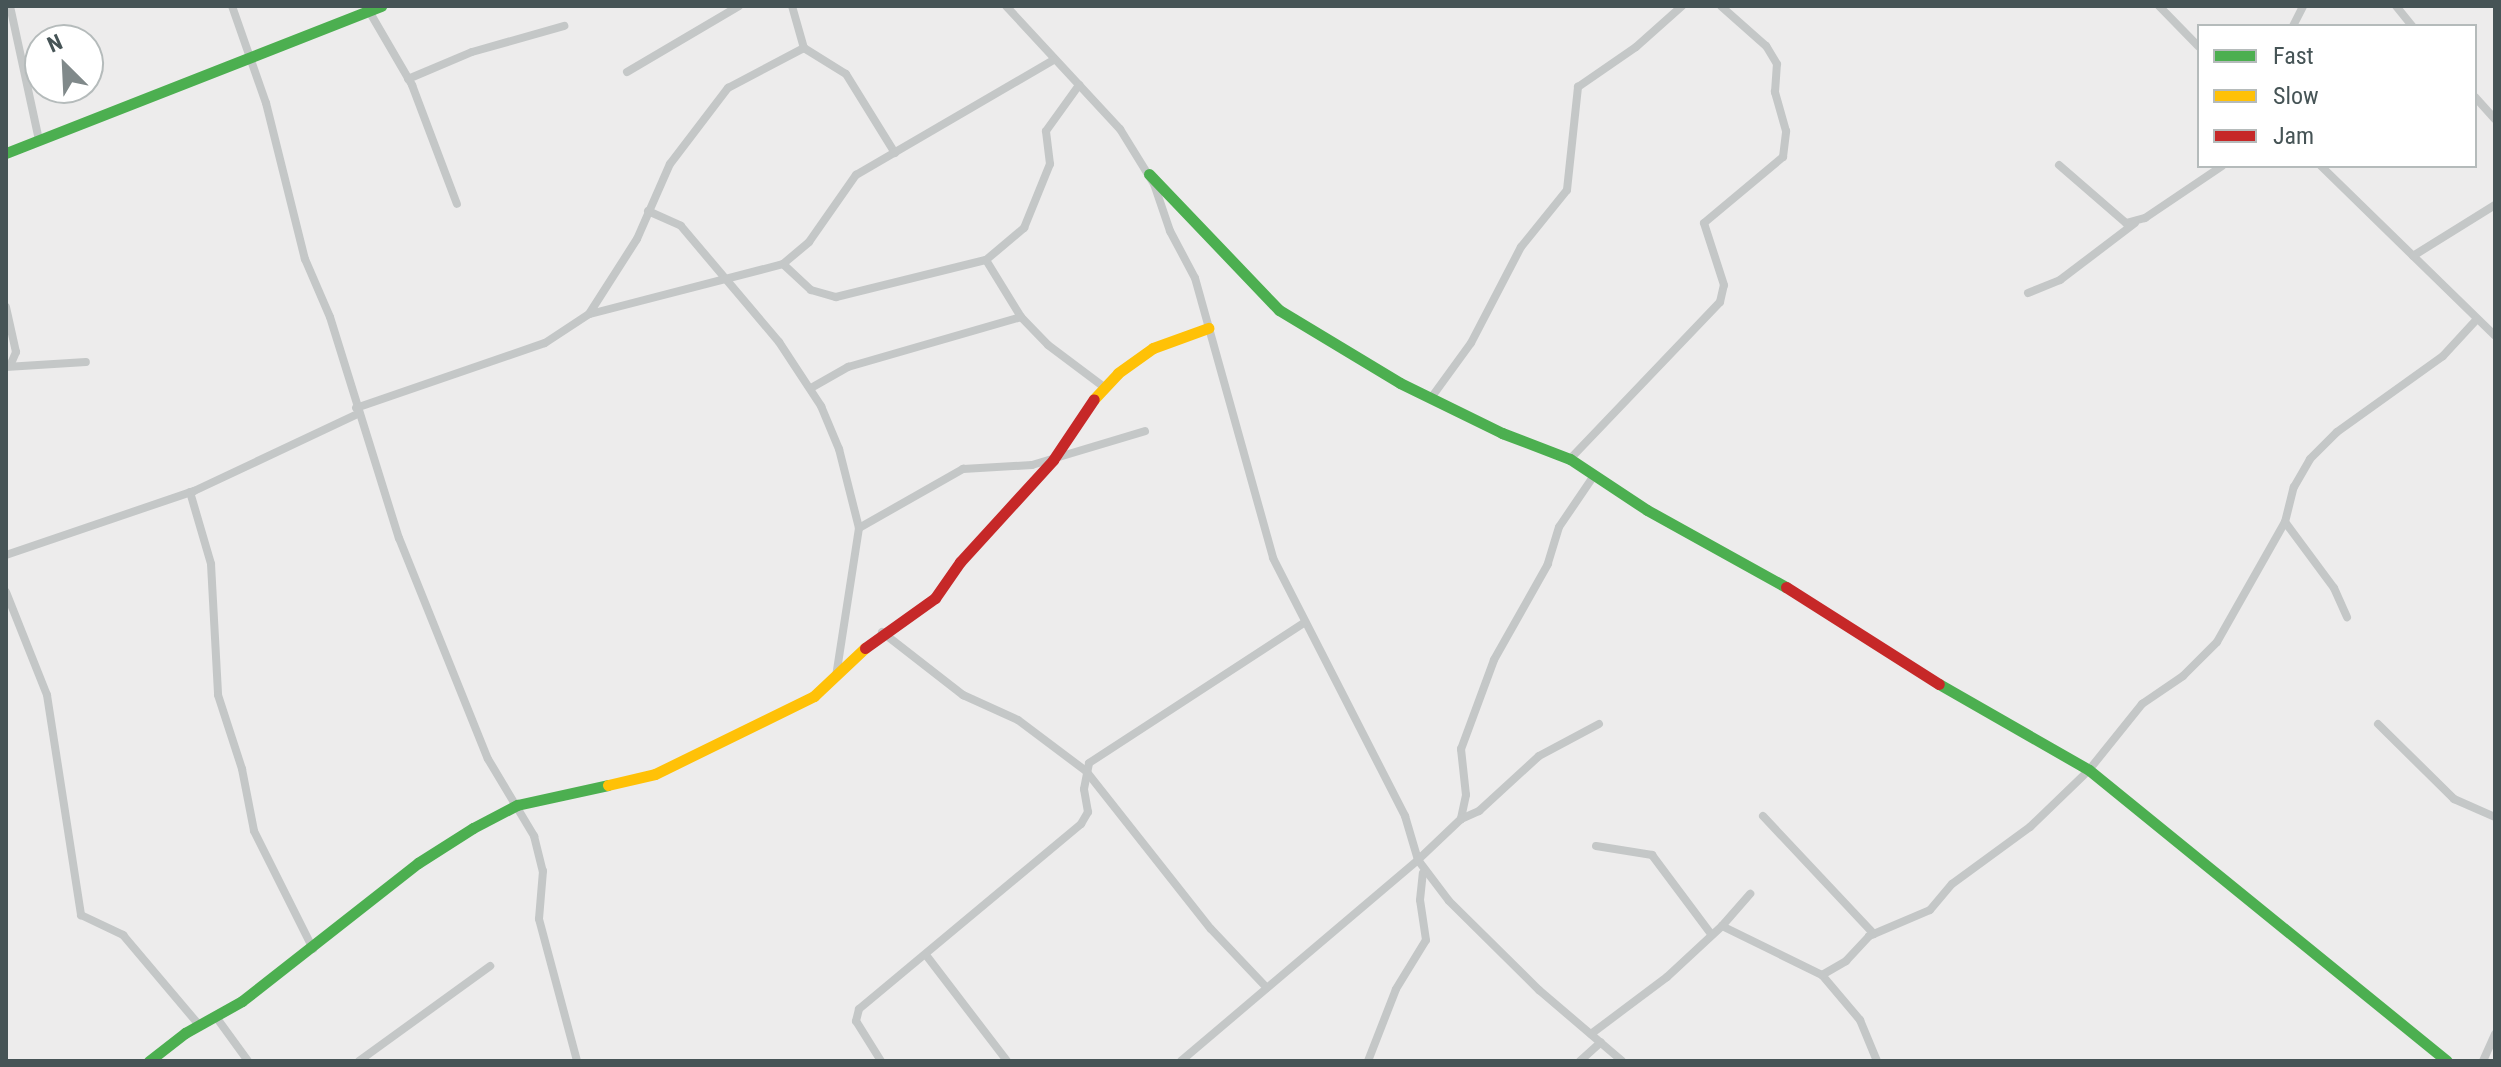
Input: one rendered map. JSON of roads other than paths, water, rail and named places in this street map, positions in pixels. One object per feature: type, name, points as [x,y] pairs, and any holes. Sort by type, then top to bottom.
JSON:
[{"type":"street","points":[[10,6],[39,140]]},
{"type":"street","points":[[232,6],[266,103],[305,259],[330,317],[399,538],[482,747],[517,805],[541,859],[539,919],[577,1061]]},
{"type":"street","points":[[627,72],[739,6]]},
{"type":"street","points":[[792,6],[804,48],[846,74],[895,153]]},
{"type":"street","points":[[1006,6],[1120,129],[1149,174],[1279,310],[1431,398],[1570,459],[1593,477],[1808,599],[1944,687],[2089,770],[2447,1061]]},
{"type":"street","points":[[1431,398],[1471,343],[1521,247],[1556,209],[1567,190],[1578,87],[1636,47],[1682,6]]},
{"type":"street","points":[[1570,459],[1720,302],[1724,285],[1704,223],[1783,157],[1786,131],[1776,98],[1777,64],[1766,46],[1721,6]]},
{"type":"street","points":[[2159,6],[2197,45]]},
{"type":"street","points":[[2294,24],[2303,6]]},
{"type":"street","points":[[2396,6],[2410,24]]},
{"type":"street","points":[[6,153],[375,8],[408,79],[457,204]]},
{"type":"street","points":[[408,79],[472,52],[564,26]]},
{"type":"street","points":[[589,314],[629,254],[670,164],[728,88],[804,48]]},
{"type":"street","points":[[6,555],[190,492],[357,411],[545,343],[589,314],[783,264],[809,242],[856,175],[1055,59]]},
{"type":"street","points":[[783,264],[811,290],[836,297],[986,260],[1024,228],[1050,164],[1046,131],[1079,85]]},
{"type":"street","points":[[2477,99],[2495,119]]},
{"type":"street","points":[[2059,165],[2117,218],[2135,222]]},
{"type":"street","points":[[2028,293],[2060,280],[2135,222],[2219,168]]},
{"type":"street","points":[[2323,168],[2495,336]]},
{"type":"street","points":[[1149,174],[1170,231],[1195,278],[1269,548],[1405,816],[1423,873],[1539,990],[1622,1061]]},
{"type":"street","points":[[2413,256],[2495,205]]},
{"type":"street","points":[[648,211],[681,226],[728,277],[811,388],[839,449],[859,528],[836,678]]},
{"type":"street","points":[[986,260],[1021,317],[1048,345],[1104,387]]},
{"type":"street","points":[[6,307],[16,352],[8,366]]},
{"type":"street","points":[[811,388],[848,367],[1021,317]]},
{"type":"street","points":[[1822,975],[1874,934],[1918,919],[1952,884],[2030,827],[2089,770],[2142,704],[2183,676],[2217,642],[2285,522],[2294,487],[2310,459],[2337,432],[2443,356],[2477,319]]},
{"type":"street","points":[[149,1061],[313,949],[418,863],[517,805],[655,774],[773,718],[836,678],[882,632],[935,598],[1053,460],[1104,387],[1145,352],[1208,328]]},
{"type":"street","points":[[8,366],[86,362]]},
{"type":"street","points":[[859,528],[963,469],[1053,460],[1145,431]]},
{"type":"street","points":[[1461,819],[1466,795],[1461,749],[1494,660],[1548,564],[1559,527],[1593,477]]},
{"type":"street","points":[[190,492],[211,564],[218,695],[242,769],[254,831],[313,949]]},
{"type":"street","points":[[2285,522],[2334,588],[2347,617]]},
{"type":"street","points":[[6,592],[47,695],[81,915],[123,935],[199,1025]]},
{"type":"street","points":[[881,1061],[856,1015],[863,1003],[926,955],[1081,824],[1088,812],[1086,771],[1095,757],[1305,622]]},
{"type":"street","points":[[882,632],[963,695],[1018,720],[1086,771],[1211,929],[1267,988]]},
{"type":"street","points":[[1181,1061],[1418,860],[1461,819],[1479,811],[1539,756],[1599,724]]},
{"type":"street","points":[[2378,724],[2454,799],[2495,817]]},
{"type":"street","points":[[1763,816],[1874,934]]},
{"type":"street","points":[[1596,846],[1652,855],[1711,934]]},
{"type":"street","points":[[1368,1061],[1400,980],[1426,940],[1420,900],[1423,873]]},
{"type":"street","points":[[1591,1034],[1667,977],[1722,926],[1750,894]]},
{"type":"street","points":[[1722,926],[1822,975],[1860,1020],[1877,1061]]},
{"type":"street","points":[[926,955],[1007,1061]]},
{"type":"street","points":[[359,1061],[490,966]]},
{"type":"street","points":[[216,1017],[248,1061]]},
{"type":"street","points":[[2483,1061],[2495,1034]]},
{"type":"street","points":[[1580,1061],[1601,1042]]}]
